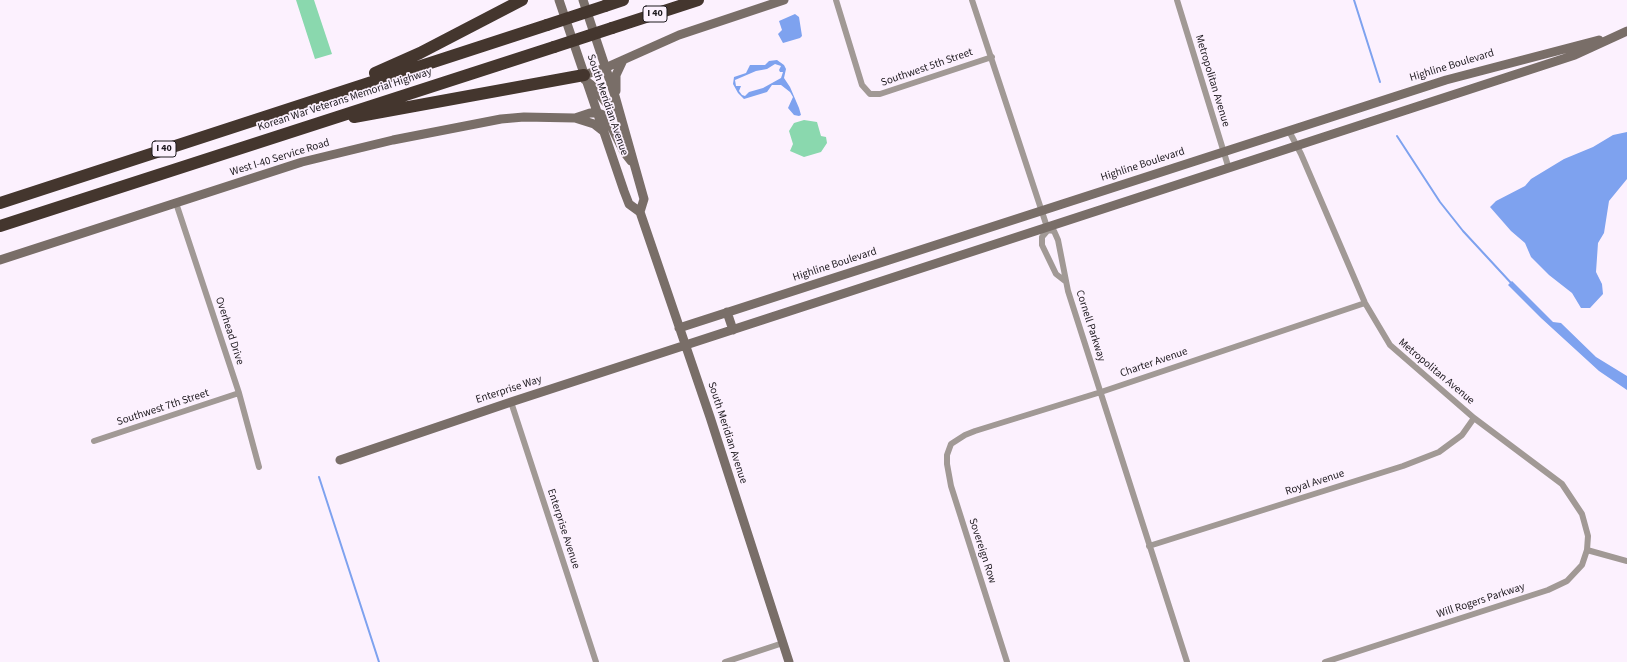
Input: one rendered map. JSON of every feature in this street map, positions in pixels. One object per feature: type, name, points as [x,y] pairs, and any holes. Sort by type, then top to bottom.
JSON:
[{"type":"highway","points":[[318,99],[420,53],[522,0]]},
{"type":"highway","name":"Korean War Veterans Memorial Highway","points":[[0,203],[623,0]]},
{"type":"highway","name":"Korean War Veterans Memorial Highway","points":[[0,226],[698,0]]},
{"type":"highway","points":[[314,124],[585,78]]},
{"type":"street","name":"South Meridian Avenue","points":[[559,0],[602,131],[629,204],[640,212],[686,345],[789,662]]},
{"type":"street","name":"South Meridian Avenue","points":[[583,0],[615,96],[644,199],[640,212]]},
{"type":"street","points":[[618,108],[607,104],[585,78],[679,34],[784,0]]},
{"type":"street","name":"Southwest 5th Street","points":[[836,0],[862,85],[868,93],[880,94],[992,57]]},
{"type":"street","name":"Cornell Parkway","points":[[972,0],[1048,229],[1054,231],[1058,240],[1065,281],[1149,546],[1188,662]]},
{"type":"street","name":"Metropolitan Avenue","points":[[1177,0],[1229,169]]},
{"type":"street","name":"Highline Boulevard","points":[[686,345],[1048,229],[1297,147],[1575,54],[1627,31]]},
{"type":"street","name":"Highline Boulevard","points":[[679,328],[1472,72],[1572,46],[1618,36]]},
{"type":"street","points":[[615,96],[616,78],[623,60]]},
{"type":"street","points":[[597,113],[608,119],[624,152],[634,166]]},
{"type":"street","name":"West I-40 Service Road","points":[[0,260],[311,160],[393,140],[511,118],[575,118],[597,113]]},
{"type":"street","name":"West I-40 Service Road","points":[[575,118],[594,124],[602,131]]},
{"type":"street","name":"Metropolitan Avenue","points":[[1289,131],[1365,303],[1390,345],[1474,418],[1562,484],[1582,514],[1588,536],[1588,550]]},
{"type":"street","name":"Overhead Drive","points":[[176,203],[239,393],[260,467]]},
{"type":"street","points":[[1048,229],[1042,237],[1042,244],[1056,274],[1065,281]]},
{"type":"street","name":"Charter Avenue","points":[[951,444],[965,435],[975,431],[1101,392],[1365,303]]},
{"type":"street","points":[[727,312],[733,330]]},
{"type":"street","name":"Enterprise Way","points":[[340,460],[686,345]]},
{"type":"street","name":"Southwest 7th Street","points":[[94,441],[239,393]]},
{"type":"street","name":"Enterprise Avenue","points":[[511,402],[596,662]]},
{"type":"street","name":"Royal Avenue","points":[[1149,546],[1403,466],[1439,452],[1462,435],[1474,418]]},
{"type":"street","name":"Sovereign Row","points":[[951,444],[947,460],[951,486],[1007,662]]},
{"type":"street","points":[[1588,550],[1627,561]]},
{"type":"street","name":"Will Rogers Parkway","points":[[1325,662],[1548,590],[1567,581],[1582,565],[1588,550]]},
{"type":"street","points":[[725,662],[783,643]]},
{"type":"green space","points":[[296,0],[314,0],[332,54],[315,59]]},
{"type":"green space","points":[[804,120],[817,122],[821,136],[826,137],[827,143],[821,152],[804,157],[790,151],[793,144],[789,131],[794,123]]},
{"type":"water","points":[[795,14],[799,17],[802,36],[783,43],[778,34],[782,30],[779,21]]},
{"type":"water","points":[[777,60],[784,65],[786,69],[784,78],[790,87],[801,115],[794,115],[788,108],[793,97],[790,92],[781,85],[772,85],[767,92],[744,99],[738,93],[733,84],[734,77],[746,73],[750,65],[765,65],[769,61]],"holes":[[[775,64],[781,66],[779,70],[780,72],[783,72],[781,78],[763,88],[749,92],[745,96],[739,91],[741,86],[736,86],[735,80],[756,71],[767,69]]]},
{"type":"water","points":[[1627,132],[1627,179],[1609,201],[1604,233],[1598,243],[1596,272],[1602,284],[1603,294],[1590,308],[1581,308],[1572,293],[1549,275],[1531,257],[1525,243],[1511,231],[1490,207],[1496,201],[1525,186],[1531,179],[1564,159],[1593,147],[1613,135]]},
{"type":"water","points":[[1512,281],[1553,322],[1561,323],[1596,357],[1627,376],[1627,390],[1599,371],[1541,318],[1508,285]]},
{"type":"waterway","points":[[1354,0],[1380,82]]},
{"type":"waterway","points":[[1397,136],[1440,202],[1463,231],[1512,284]]},
{"type":"waterway","points":[[319,477],[379,662]]}]
